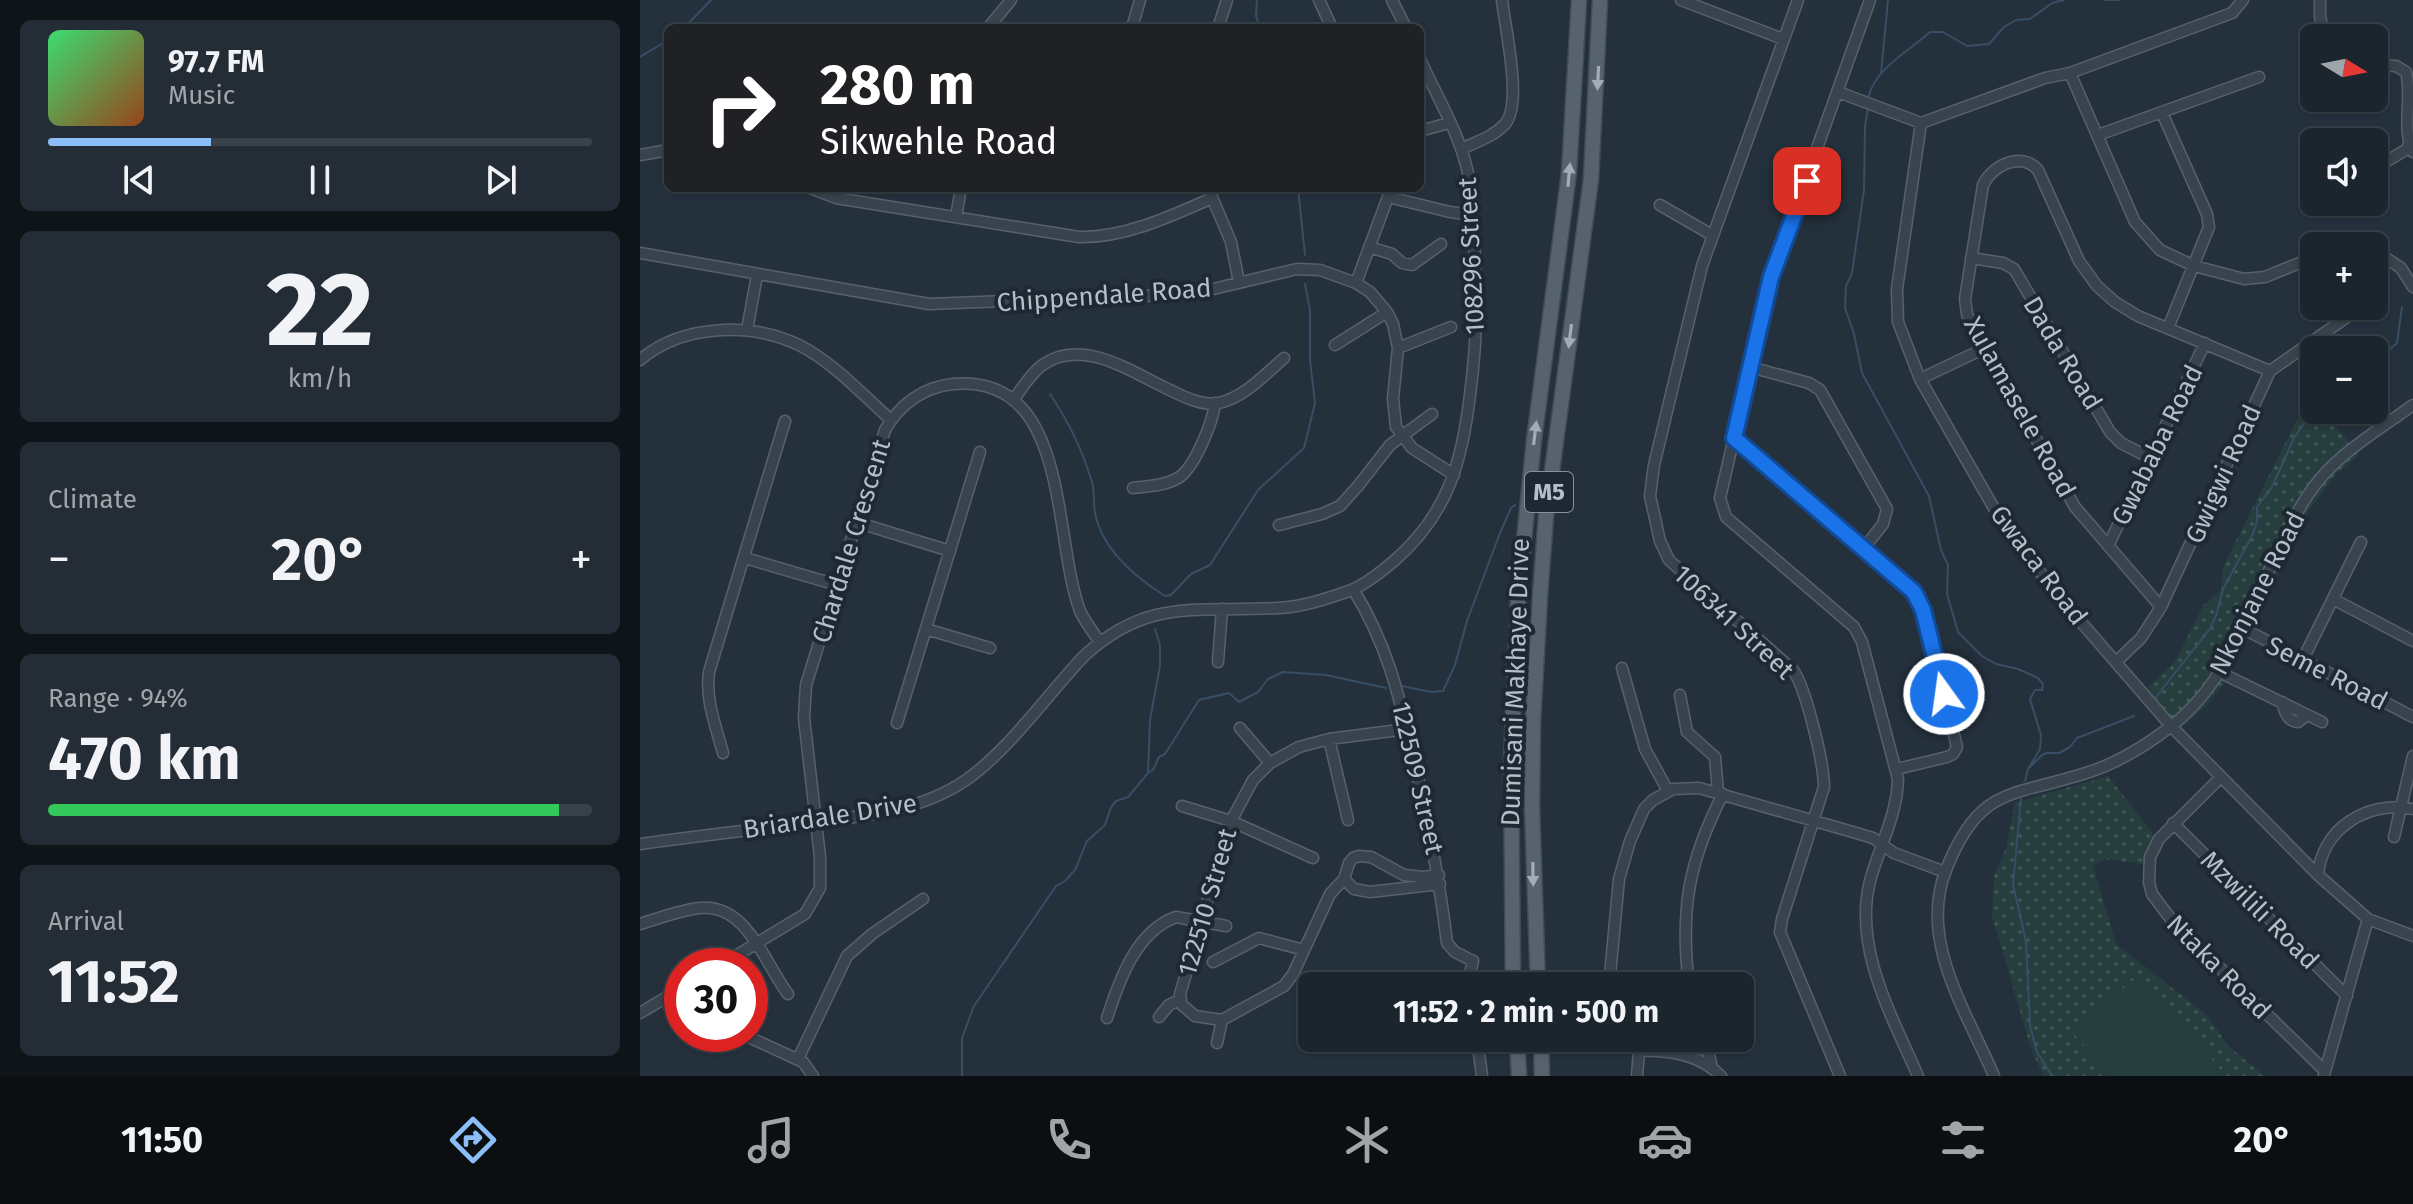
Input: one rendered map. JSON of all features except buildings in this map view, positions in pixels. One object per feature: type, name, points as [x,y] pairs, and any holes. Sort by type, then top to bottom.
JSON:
[{"type":"main road","name":"Dumisani Makhaye Drive","points":[[1513,972],[1511,762],[1518,600],[1534,440],[1569,173],[1579,0]]},
{"type":"main road","name":"Dumisani Makhaye Drive","points":[[1538,972],[1532,807],[1540,596],[1546,516],[1591,179],[1600,0]]},
{"type":"main road","points":[[1518,1052],[1519,1076]]},
{"type":"main road","points":[[1541,1052],[1542,1076]]},
{"type":"street","points":[[991,24],[1011,0]]},
{"type":"street","points":[[1133,24],[1140,0]]},
{"type":"street","points":[[1219,24],[1227,0]]},
{"type":"street","points":[[1319,0],[1330,24]]},
{"type":"street","points":[[1392,0],[1404,24]]},
{"type":"street","points":[[1461,149],[1488,137],[1510,116],[1514,97],[1502,0]]},
{"type":"street","points":[[1681,0],[1783,39]]},
{"type":"street","points":[[1715,13],[1718,0]]},
{"type":"street","name":"106341 Street","points":[[1798,0],[1712,235],[1677,366],[1651,476],[1650,496],[1665,556],[1797,676],[1824,775],[1823,795],[1780,932],[1839,1076]]},
{"type":"street","points":[[1870,0],[1771,277],[1720,498],[1723,512],[1741,531],[1854,627],[1864,649],[1897,769],[1896,800],[1868,894],[1868,946],[1887,1003],[1918,1076]]},
{"type":"street","points":[[1838,92],[1921,123],[2045,78],[2070,73],[2232,13],[2243,0]]},
{"type":"street","points":[[2320,0],[2322,24]]},
{"type":"street","points":[[2388,66],[2410,70],[2412,98],[2411,148],[2388,161]]},
{"type":"street","name":"108296 Street","points":[[1100,642],[1162,612],[1292,607],[1353,589],[1387,567],[1412,545],[1442,504],[1466,433],[1478,324],[1469,178],[1461,149],[1424,68]]},
{"type":"street","points":[[2070,73],[2135,222],[2160,250],[2194,266],[2244,279],[2265,277],[2300,263]]},
{"type":"street","points":[[2098,135],[2259,77]]},
{"type":"street","points":[[2162,113],[2207,214],[2208,232],[2168,328]]},
{"type":"street","points":[[1424,130],[1449,123]]},
{"type":"street","name":"Gwaca Road","points":[[1921,123],[1896,306],[1904,344],[1920,379],[2009,533],[2171,726],[2318,875],[2368,919],[2413,936]]},
{"type":"street","points":[[640,155],[664,151]]},
{"type":"street","name":"Xulamasele Road","points":[[2161,607],[2075,507],[1983,349],[1966,311],[1971,258],[1987,176],[2000,166],[2019,160],[2030,162],[2038,170],[2079,261],[2097,286],[2115,302],[2270,371]]},
{"type":"street","points":[[820,192],[836,198],[1079,237],[1095,237],[1158,221],[1210,193],[1231,242],[1239,282]]},
{"type":"street","points":[[956,217],[960,192]]},
{"type":"street","points":[[1356,283],[1386,199],[1392,196],[1472,215]]},
{"type":"street","points":[[1660,205],[1712,235]]},
{"type":"street","points":[[1369,247],[1392,254],[1402,263],[1412,265],[1441,244]]},
{"type":"street","name":"Chippendale Road","points":[[640,253],[929,304],[1181,295],[1282,272],[1309,269],[1332,273],[1370,292],[1393,324],[1398,348],[1393,409],[1396,427],[1401,435]]},
{"type":"street","name":"Dada Road","points":[[1971,258],[2003,263],[2014,269],[2110,432],[2121,443],[2152,459]]},
{"type":"street","points":[[2388,259],[2401,268],[2413,287]]},
{"type":"street","points":[[747,330],[757,275]]},
{"type":"street","points":[[1335,345],[1387,312]]},
{"type":"street","points":[[2270,371],[2343,320]]},
{"type":"street","points":[[1398,348],[1451,327]]},
{"type":"street","points":[[642,356],[688,336],[713,331],[747,330],[783,339],[802,347],[839,374],[891,420]]},
{"type":"street","name":"Gwababa Road","points":[[2108,546],[2205,343]]},
{"type":"street","points":[[1920,379],[1983,349]]},
{"type":"street","points":[[1014,399],[1043,365],[1058,357],[1076,354],[1105,360],[1185,398],[1215,403],[1246,391],[1284,358]]},
{"type":"street","points":[[1750,367],[1809,383],[1820,390],[1887,509],[1883,524],[1864,548]]},
{"type":"street","name":"Gwigwi Road","points":[[2116,662],[2141,638],[2161,607],[2270,371]]},
{"type":"street","name":"Chardale Crescent","points":[[748,948],[805,914],[817,897],[821,878],[804,697],[876,455],[891,420],[918,395],[946,385],[977,384],[1014,399],[1036,425],[1042,436],[1076,597],[1083,617],[1100,642]]},
{"type":"street","points":[[1133,488],[1169,482],[1186,472],[1207,431],[1215,403]]},
{"type":"street","name":"Nkonjane Road","points":[[1994,1076],[1943,956],[1937,929],[1937,911],[1945,872],[1962,837],[1975,818],[1999,798],[2107,765],[2171,726],[2198,700],[2219,672],[2309,493],[2343,456],[2413,405]]},
{"type":"street","points":[[1279,525],[1340,506],[1401,435],[1432,414]]},
{"type":"street","points":[[723,753],[711,706],[708,679],[785,421]]},
{"type":"street","points":[[1401,435],[1424,458],[1454,475]]},
{"type":"street","points":[[1734,438],[1899,577],[1919,600],[1957,744],[1956,751],[1947,757],[1897,769]]},
{"type":"street","points":[[897,723],[980,452]]},
{"type":"street","points":[[856,522],[950,551]]},
{"type":"street","points":[[2303,659],[2361,542]]},
{"type":"street","points":[[745,558],[837,585]]},
{"type":"street","name":"122509 Street","points":[[1353,589],[1391,665],[1439,879],[1447,943],[1455,952],[1473,961],[1470,972]]},
{"type":"street","points":[[2333,599],[2413,641]]},
{"type":"street","points":[[1218,662],[1222,609]]},
{"type":"street","name":"Seme Road","points":[[2242,628],[2413,717]]},
{"type":"street","points":[[926,629],[990,648]]},
{"type":"street","name":"Briardale Drive","points":[[640,844],[902,809],[954,788],[987,763],[1058,683],[1100,642]]},
{"type":"street","points":[[1622,668],[1645,749],[1668,791]]},
{"type":"street","points":[[2219,672],[2322,722]]},
{"type":"street","points":[[1680,695],[1687,732],[1715,757],[1720,793],[1689,883],[1685,920],[1688,972]]},
{"type":"street","points":[[1240,728],[1270,763]]},
{"type":"street","name":"122510 Street","points":[[1222,1020],[1195,1016],[1185,1008],[1181,999],[1231,821],[1245,791],[1270,763],[1299,747],[1329,739],[1407,729]]},
{"type":"street","points":[[1329,739],[1348,820]]},
{"type":"street","points":[[2394,837],[2413,756]]},
{"type":"street","name":"Ntaka Road","points":[[2221,777],[2159,839],[2150,857],[2149,882],[2158,904],[2324,1074]]},
{"type":"street","points":[[1610,972],[1619,879],[1630,841],[1644,809],[1668,791],[1687,787],[1720,793],[1873,838],[1894,853],[1945,872]]},
{"type":"street","points":[[1182,806],[1231,821],[1313,858]]},
{"type":"street","points":[[2318,875],[2323,850],[2335,834],[2363,813],[2376,808],[2413,809]]},
{"type":"street","name":"Mzwilili Road","points":[[2173,823],[2347,996]]},
{"type":"street","points":[[1217,1043],[1222,1020],[1284,986],[1293,974],[1330,894],[1344,879],[1349,863],[1359,856],[1377,860],[1404,875],[1439,879]]},
{"type":"street","points":[[1344,879],[1354,889],[1370,892],[1439,879]]},
{"type":"street","points":[[798,1059],[847,956],[872,934],[923,899]]},
{"type":"street","points":[[640,924],[697,908],[716,909],[733,915],[756,943],[788,994]]},
{"type":"street","points":[[1107,1018],[1123,976],[1153,930],[1176,917],[1226,926]]},
{"type":"street","points":[[2324,1074],[2368,919]]},
{"type":"street","points":[[1213,962],[1255,939],[1304,950]]},
{"type":"street","points":[[1159,1017],[1169,1005],[1181,999]]},
{"type":"street","points":[[640,1013],[664,1000]]},
{"type":"street","points":[[768,1046],[798,1059],[808,1066],[813,1076]]},
{"type":"street","points":[[1479,1052],[1482,1076]]},
{"type":"street","points":[[1637,1076],[1639,1052]]},
{"type":"street","points":[[1653,1052],[1682,1054],[1712,1068],[1721,1076]]},
{"type":"street","points":[[1708,1052],[1712,1068]]},
{"type":"green space","points":[[2300,414],[2300,424],[2334,424],[2359,455],[2336,474],[2309,510],[2225,682],[2208,704],[2183,727],[2147,688],[2175,662],[2203,606],[2221,590],[2223,567]]},
{"type":"green space","points":[[2108,776],[2155,836],[2148,847],[2144,864],[2105,859],[2093,866],[2116,944],[2208,1016],[2228,1046],[2265,1076],[2226,1076],[2139,975],[2073,1032],[2111,1076],[2044,1076],[2032,1052],[1992,916],[1994,876],[2006,848],[2015,803]]},
{"type":"green space","points":[[2139,975],[2226,1076],[2111,1076],[2073,1032]]},
{"type":"waterway","points":[[688,24],[711,0]]},
{"type":"waterway","points":[[1257,0],[1259,24]]},
{"type":"waterway","points":[[1881,74],[1888,0]]},
{"type":"waterway","points":[[1868,98],[1885,69],[1930,32],[1943,32],[1967,46],[1989,44],[2004,27],[2016,20],[2030,19],[2052,3],[2064,0]]},
{"type":"waterway","points":[[2105,0],[2119,0]]},
{"type":"waterway","points":[[640,57],[664,42]]},
{"type":"waterway","points":[[1868,109],[1864,190],[1852,273],[1846,286],[1845,308],[1862,373],[1929,496],[1941,550],[1948,565],[1947,594],[1958,632],[1982,656],[2038,678],[2043,684],[2042,690],[2035,690],[2030,699],[2041,735],[2040,749],[2028,769]]},
{"type":"waterway","points":[[1298,192],[1305,255]]},
{"type":"waterway","points":[[1050,394],[1084,458],[1093,486],[1095,513],[1112,551],[1142,580],[1165,596],[1171,595],[1191,574],[1210,565],[1258,490],[1304,448],[1315,403],[1310,360],[1310,310],[1305,284]]},
{"type":"waterway","points":[[2388,351],[2397,343],[2402,307]]},
{"type":"waterway","points":[[2156,697],[2209,630],[2223,589],[2253,534],[2257,507],[2272,487],[2304,424]]},
{"type":"waterway","points":[[1402,686],[1431,692],[1443,691],[1455,665],[1467,621],[1500,533],[1515,505]]},
{"type":"waterway","points":[[962,1076],[962,1038],[974,1006],[1056,886],[1075,870],[1087,841],[1105,825],[1111,807],[1116,801],[1128,797],[1148,773],[1150,720],[1160,666],[1160,645],[1155,629]]},
{"type":"waterway","points":[[1148,773],[1153,770],[1159,757],[1165,754],[1199,700],[1229,693],[1239,702],[1258,692],[1268,679],[1283,672],[1326,675],[1386,688]]},
{"type":"waterway","points":[[2025,781],[2028,769],[2042,755],[2059,753],[2070,747],[2077,738],[2134,716]]},
{"type":"waterway","points":[[2021,799],[2013,884],[2026,941],[2030,1025],[2037,1052],[2052,1076]]},
{"type":"route","points":[[1807,181],[1771,277],[1734,438],[1914,592],[1923,610],[1944,694]]}]
